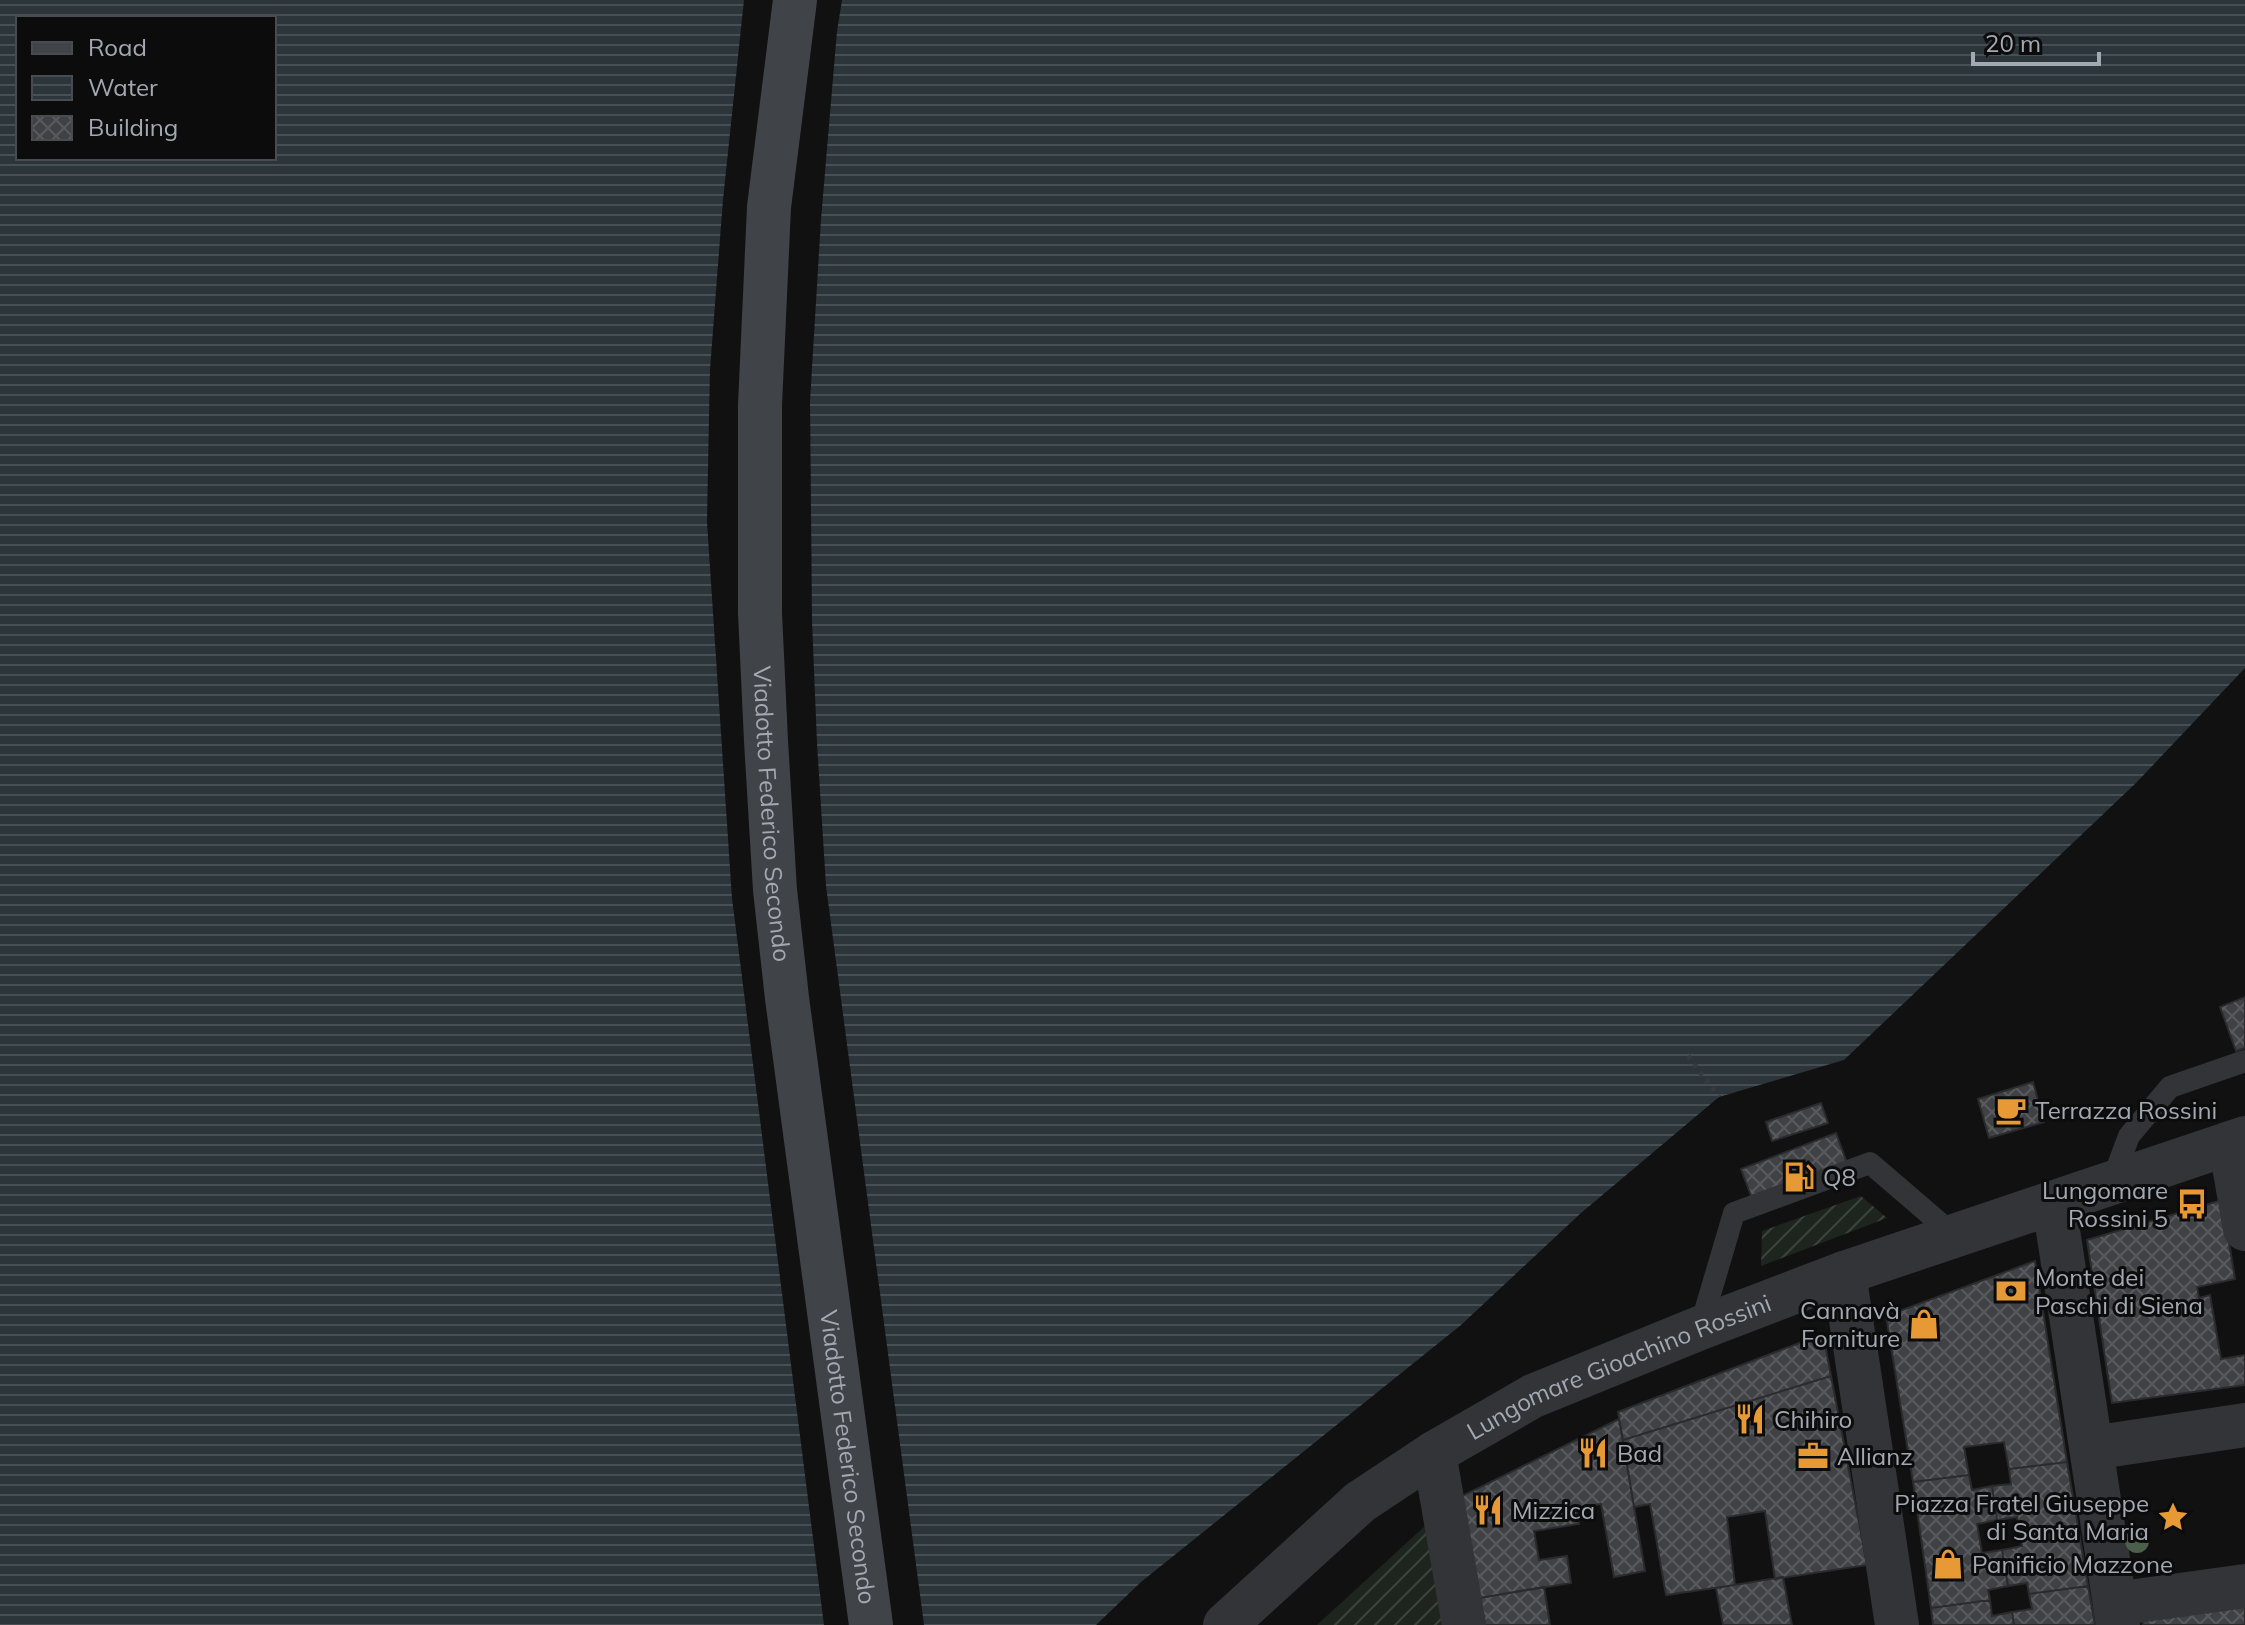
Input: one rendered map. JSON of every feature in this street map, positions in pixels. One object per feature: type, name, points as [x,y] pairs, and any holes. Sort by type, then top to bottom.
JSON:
[{"type":"main road","name":"Viadotto Federico Secondo","points":[[795,0],[769,207],[760,405],[760,613],[775,890],[871,1625]]},
{"type":"street","name":"Lungomare Gioachino Rossini","points":[[1225,1625],[1360,1502],[1434,1453],[1533,1396],[1844,1273],[2238,1140]]},
{"type":"street","points":[[2238,1140],[2245,1229]]},
{"type":"street","points":[[2054,1204],[2116,1614],[2245,1586]]},
{"type":"street","points":[[1844,1273],[1897,1625]]},
{"type":"street","points":[[2092,1448],[2245,1425]]},
{"type":"street","points":[[1434,1453],[1464,1625]]},
{"type":"lane","points":[[2111,1184],[2129,1136],[2170,1087],[2245,1061]]},
{"type":"lane","points":[[1700,1328],[1734,1213],[1870,1163],[1955,1236]]},
{"type":"path","points":[[1688,1056],[1719,1097]]},
{"type":"shaded area","points":[[1861,1196],[1887,1218],[1761,1266],[1762,1231]]},
{"type":"shaded area","points":[[1425,1526],[1449,1625],[1317,1625]]},
{"type":"water","points":[[0,0],[2245,0],[2245,668],[2136,783],[1844,1060],[1719,1097],[1581,1213],[1461,1325],[1141,1582],[1096,1625],[0,1625]]},
{"type":"pier","points":[[744,0],[842,0],[821,219],[810,401],[812,621],[817,744],[826,886],[924,1625],[824,1625],[732,898],[707,522],[710,370],[723,200]]},
{"type":"building","points":[[2245,997],[2245,1048],[2236,1051],[2220,1007]]},
{"type":"building","name":"Terrazza Rossini","points":[[2033,1082],[2044,1122],[1989,1138],[1978,1099]]},
{"type":"building","points":[[1821,1103],[1828,1123],[1772,1141],[1766,1122]]},
{"type":"building","points":[[1836,1133],[1851,1174],[1756,1209],[1741,1169]]},
{"type":"building","points":[[2222,1200],[2235,1279],[2197,1287],[2199,1298],[2210,1295],[2221,1359],[2245,1355],[2245,1385],[2112,1403],[2087,1240]]},
{"type":"building","points":[[2035,1261],[2067,1462],[2009,1469],[2004,1442],[1964,1447],[1969,1475],[1913,1482],[1886,1316]]},
{"type":"building","points":[[1823,1334],[1831,1376],[1623,1440],[1618,1412]]},
{"type":"building","points":[[1831,1376],[1867,1565],[1775,1579],[1765,1511],[1727,1517],[1735,1585],[1666,1595],[1650,1504],[1634,1507],[1623,1440]]},
{"type":"building","points":[[1619,1419],[1645,1571],[1614,1577],[1601,1504],[1576,1508],[1579,1524],[1534,1531],[1539,1560],[1567,1556],[1571,1583],[1479,1598],[1462,1496]]},
{"type":"building","points":[[2067,1462],[2088,1586],[2029,1594],[2027,1583],[2008,1586],[2002,1550],[2022,1546],[2017,1517],[1997,1520],[1992,1486],[2011,1484],[2009,1469]]},
{"type":"building","points":[[1969,1475],[1972,1490],[1992,1486],[1997,1520],[1977,1524],[1982,1553],[2002,1550],[2008,1586],[1988,1590],[1990,1600],[1931,1608],[1913,1482]]},
{"type":"building","points":[[1783,1577],[1792,1625],[1723,1625],[1716,1588]]},
{"type":"building","points":[[2088,1586],[2095,1625],[2014,1625],[2012,1612],[2032,1609],[2029,1594]]},
{"type":"building","points":[[1544,1587],[1550,1625],[1483,1625],[1479,1598]]},
{"type":"building","points":[[1990,1600],[1992,1616],[2012,1612],[2014,1625],[1933,1625],[1931,1608]]},
{"type":"building","points":[[2245,1604],[2245,1625],[2143,1625],[2142,1618]]},
{"type":"place","name":"Terrazza Rossini","points":[[2011,1110]]},
{"type":"place","name":"Q8","points":[[1799,1177]]},
{"type":"place","name":"Lungomare Rossini 5","points":[[2192,1204]]},
{"type":"place","name":"Monte dei Paschi di Siena","points":[[2011,1291]]},
{"type":"place","name":"Cannavà Forniture","points":[[1924,1324]]},
{"type":"place","name":"Chihiro","points":[[1750,1419]]},
{"type":"place","name":"Bad","points":[[1593,1453]]},
{"type":"place","name":"Allianz","points":[[1813,1456]]},
{"type":"place","name":"Mizzica","points":[[1488,1510]]},
{"type":"place","name":"Piazza Fratel Giuseppe di Santa Maria","points":[[2173,1517]]},
{"type":"place","name":"Panificio Mazzone","points":[[1948,1564]]}]
